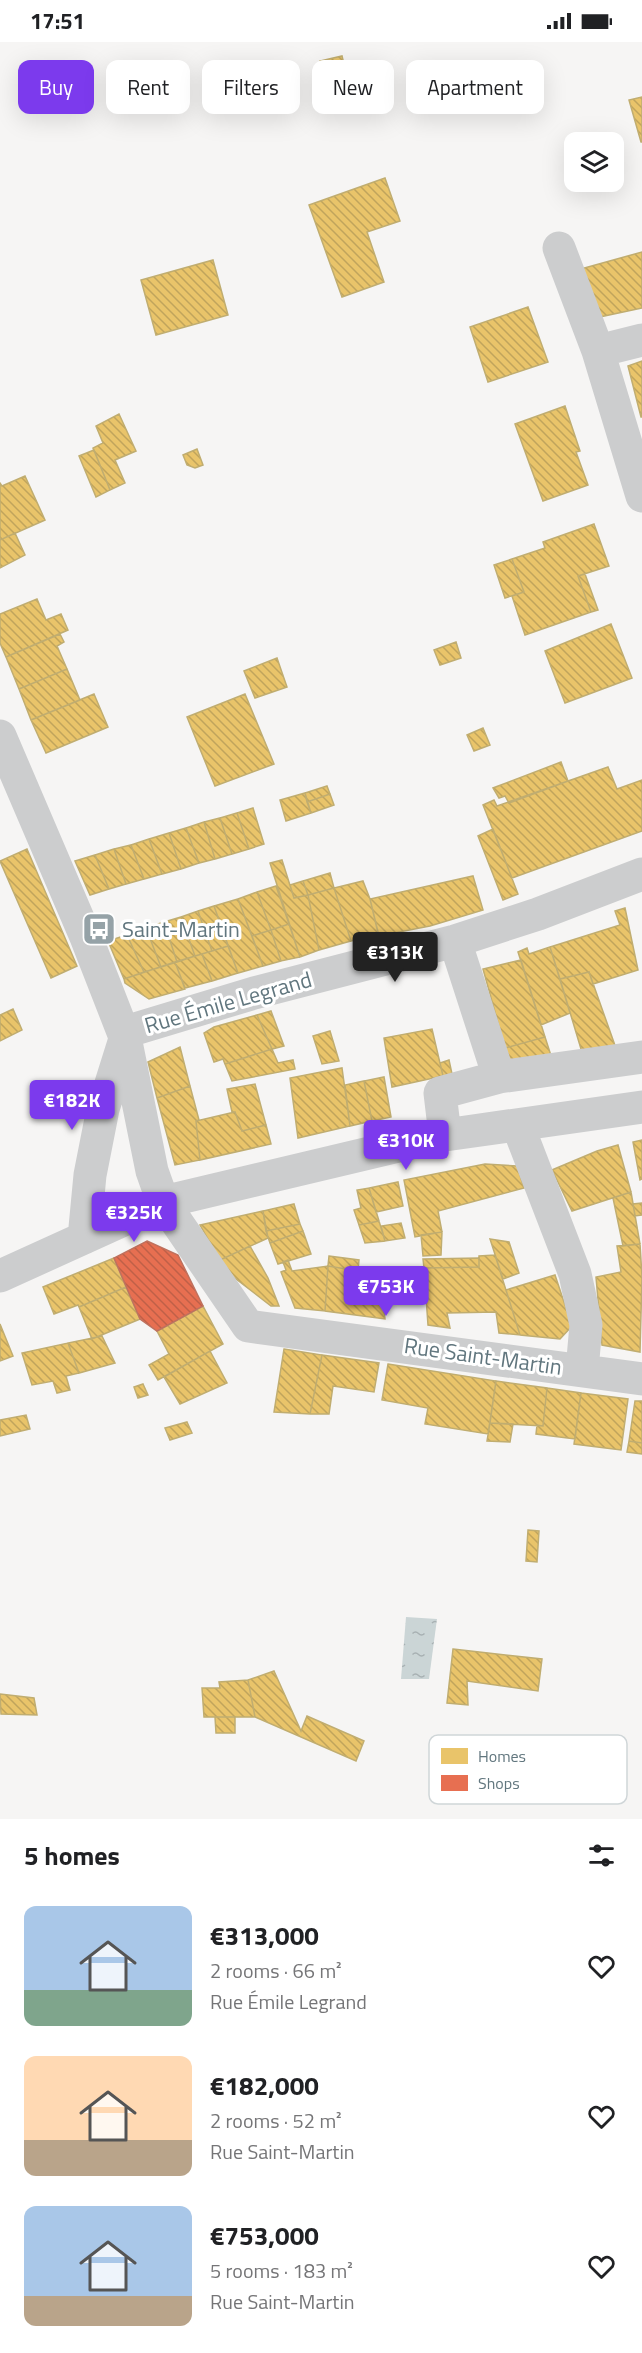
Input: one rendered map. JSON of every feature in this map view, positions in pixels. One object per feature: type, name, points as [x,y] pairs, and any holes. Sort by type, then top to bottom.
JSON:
[{"type":"street","points":[[559,248],[598,351],[642,496]]},
{"type":"street","points":[[598,351],[642,340]]},
{"type":"street","name":"Rue Saint-Martin","points":[[0,736],[86,937],[125,1037],[152,1171],[164,1202],[248,1326],[642,1378]]},
{"type":"street","name":"Rue Émile Legrand","points":[[125,1037],[135,1029],[254,993],[455,941],[537,914],[642,874]]},
{"type":"street","points":[[455,941],[499,1077]]},
{"type":"street","points":[[84,1238],[90,1175],[103,1109],[125,1037]]},
{"type":"street","points":[[445,1135],[440,1093],[499,1077],[642,1057]]},
{"type":"street","points":[[0,1276],[164,1202],[445,1135],[642,1107]]},
{"type":"street","points":[[518,1126],[575,1274],[586,1325],[582,1370]]},
{"type":"water","points":[[406,1617],[437,1619],[429,1679],[401,1679]]},
{"type":"building: Homes","points":[[342,56],[343,60],[324,60]]},
{"type":"building: Homes","points":[[642,97],[642,142],[641,142],[629,100]]},
{"type":"building: Homes","points":[[385,178],[400,221],[367,232],[384,282],[342,297],[309,205]]},
{"type":"building: Homes","points":[[642,252],[642,308],[590,319],[577,270]]},
{"type":"building: Homes","points":[[213,260],[228,315],[156,335],[141,280]]},
{"type":"building: Homes","points":[[528,307],[548,362],[488,382],[470,327]]},
{"type":"building: Homes","points":[[642,361],[642,417],[641,417],[628,366]]},
{"type":"building: Homes","points":[[565,406],[580,451],[576,452],[588,485],[543,501],[515,424]]},
{"type":"building: Homes","points":[[119,414],[136,451],[115,460],[125,483],[110,490],[93,448],[103,443],[96,426]]},
{"type":"building: Homes","points":[[197,449],[203,465],[195,468],[187,465],[183,455]]},
{"type":"building: Homes","points":[[94,450],[110,490],[96,497],[79,456]]},
{"type":"building: Homes","points":[[25,476],[45,520],[0,540],[0,483],[2,486]]},
{"type":"building: Homes","points":[[594,524],[609,566],[578,576],[591,612],[525,635],[512,596],[524,592],[512,559],[545,548],[543,542]]},
{"type":"building: Homes","points":[[15,533],[25,555],[0,568],[0,540]]},
{"type":"building: Homes","points":[[512,559],[524,592],[505,598],[494,565]]},
{"type":"building: Homes","points":[[585,574],[598,610],[591,612],[578,576]]},
{"type":"building: Homes","points":[[37,599],[46,620],[61,614],[68,630],[6,657],[0,643],[0,614]]},
{"type":"building: Homes","points":[[611,624],[632,678],[565,703],[545,651]]},
{"type":"building: Homes","points":[[60,634],[64,642],[57,646],[67,669],[19,689],[6,657]]},
{"type":"building: Homes","points":[[456,642],[461,658],[440,665],[434,650]]},
{"type":"building: Homes","points":[[277,658],[287,687],[255,698],[244,671]]},
{"type":"building: Homes","points":[[67,669],[80,700],[31,720],[19,689]]},
{"type":"building: Homes","points":[[94,694],[108,727],[46,753],[31,720]]},
{"type":"building: Homes","points":[[245,694],[274,764],[215,786],[187,717]]},
{"type":"building: Homes","points":[[483,728],[490,745],[474,751],[467,735]]},
{"type":"building: Homes","points":[[561,762],[568,781],[509,803],[505,796],[499,798],[493,788]]},
{"type":"building: Homes","points":[[608,767],[617,789],[642,780],[642,831],[512,878],[483,805],[494,800],[497,806]]},
{"type":"building: Homes","points":[[327,786],[330,794],[307,802],[305,793]]},
{"type":"building: Homes","points":[[305,793],[311,813],[286,821],[280,800]]},
{"type":"building: Homes","points":[[330,794],[334,805],[311,813],[307,802]]},
{"type":"building: Homes","points":[[253,808],[264,844],[249,849],[237,813]]},
{"type":"building: Homes","points":[[237,813],[249,849],[232,854],[220,818]]},
{"type":"building: Homes","points":[[220,818],[232,854],[215,859],[204,822]]},
{"type":"building: Homes","points":[[204,822],[215,859],[199,863],[186,828]]},
{"type":"building: Homes","points":[[186,828],[199,863],[181,869],[169,833]]},
{"type":"building: Homes","points":[[493,829],[518,894],[503,900],[478,836]]},
{"type":"building: Homes","points":[[169,833],[181,869],[162,874],[149,839]]},
{"type":"building: Homes","points":[[149,839],[162,874],[144,879],[131,845]]},
{"type":"building: Homes","points":[[131,845],[144,879],[126,884],[114,849]]},
{"type":"building: Homes","points":[[27,849],[77,966],[51,978],[0,861]]},
{"type":"building: Homes","points":[[114,849],[126,884],[109,889],[95,855]]},
{"type":"building: Homes","points":[[95,855],[109,889],[90,895],[75,861]]},
{"type":"building: Homes","points":[[282,860],[294,898],[308,895],[319,950],[300,957],[270,863]]},
{"type":"building: Homes","points":[[330,873],[334,888],[308,895],[303,881]]},
{"type":"building: Homes","points":[[473,876],[483,910],[430,926],[379,936],[370,899]]},
{"type":"building: Homes","points":[[303,881],[308,895],[294,898],[290,885]]},
{"type":"building: Homes","points":[[363,881],[378,933],[351,941],[334,888]]},
{"type":"building: Homes","points":[[276,886],[289,924],[271,930],[257,892]]},
{"type":"building: Homes","points":[[334,888],[351,941],[319,950],[308,895]]},
{"type":"building: Homes","points":[[257,892],[271,930],[252,936],[238,899]]},
{"type":"building: Homes","points":[[238,899],[263,966],[238,973],[214,906]]},
{"type":"building: Homes","points":[[214,906],[228,946],[212,951],[198,911]]},
{"type":"building: Homes","points":[[625,908],[638,970],[593,984],[589,972],[560,979],[550,947],[620,925],[615,911]]},
{"type":"building: Homes","points":[[198,911],[212,951],[195,956],[181,917]]},
{"type":"building: Homes","points":[[181,917],[195,956],[177,962],[164,922]]},
{"type":"building: Homes","points":[[164,922],[177,962],[161,967],[146,928]]},
{"type":"building: Homes","points":[[289,924],[300,957],[281,961],[271,930]]},
{"type":"building: Homes","points":[[146,928],[161,967],[144,972],[127,935]]},
{"type":"building: Homes","points":[[271,930],[281,961],[263,966],[252,936]]},
{"type":"building: Homes","points":[[127,935],[144,972],[124,979],[108,941]]},
{"type":"building: Homes","points":[[228,946],[238,973],[212,981],[202,954]]},
{"type":"building: Homes","points":[[550,947],[570,1013],[541,1025],[518,952],[527,948],[529,954]]},
{"type":"building: Homes","points":[[202,954],[212,981],[185,988],[175,962]]},
{"type":"building: Homes","points":[[521,960],[545,1037],[505,1048],[483,969]]},
{"type":"building: Homes","points":[[175,962],[185,989],[149,999],[125,983],[124,979]]},
{"type":"building: Homes","points":[[589,972],[618,1054],[584,1059],[560,979]]},
{"type":"building: Homes","points":[[13,1009],[22,1030],[0,1041],[0,1015]]},
{"type":"building: Homes","points":[[271,1011],[284,1046],[272,1049],[257,1015]]},
{"type":"building: Homes","points":[[257,1015],[272,1049],[225,1064],[223,1059],[214,1062],[204,1033],[214,1027]]},
{"type":"building: Homes","points":[[432,1029],[443,1076],[392,1087],[384,1038]]},
{"type":"building: Homes","points":[[330,1031],[339,1061],[322,1064],[313,1036]]},
{"type":"building: Homes","points":[[545,1037],[554,1065],[512,1073],[505,1048]]},
{"type":"building: Homes","points":[[180,1047],[190,1086],[157,1098],[148,1062]]},
{"type":"building: Homes","points":[[272,1049],[278,1063],[293,1060],[295,1069],[232,1081],[225,1064]]},
{"type":"building: Homes","points":[[449,1060],[452,1074],[443,1076],[440,1063]]},
{"type":"building: Homes","points":[[342,1068],[350,1126],[298,1138],[290,1078]]},
{"type":"building: Homes","points":[[384,1077],[391,1117],[372,1121],[364,1081]]},
{"type":"building: Homes","points":[[364,1081],[372,1121],[350,1126],[345,1085]]},
{"type":"building: Homes","points":[[255,1084],[266,1125],[242,1131],[235,1112],[232,1112],[227,1089]]},
{"type":"building: Homes","points":[[190,1086],[199,1120],[196,1121],[200,1160],[175,1165],[157,1098]]},
{"type":"building: Homes","points":[[235,1112],[242,1131],[266,1125],[271,1144],[200,1160],[196,1121]]},
{"type":"building: Homes","points":[[642,1140],[642,1179],[640,1180],[633,1142]]},
{"type":"building: Homes","points":[[618,1145],[631,1192],[572,1211],[552,1170],[597,1151]]},
{"type":"building: Homes","points":[[485,1164],[517,1166],[524,1188],[438,1211],[442,1232],[415,1237],[404,1180]]},
{"type":"building: Homes","points":[[398,1182],[403,1206],[376,1212],[369,1188]]},
{"type":"building: Homes","points":[[369,1188],[379,1221],[359,1225],[354,1210],[361,1208],[357,1190]]},
{"type":"building: Homes","points":[[631,1192],[640,1244],[623,1246],[613,1198]]},
{"type":"building: Homes","points":[[642,1203],[642,1215],[635,1216],[633,1204]]},
{"type":"building: Homes","points":[[294,1204],[300,1224],[266,1231],[263,1211]]},
{"type":"building: Homes","points":[[263,1211],[268,1238],[220,1260],[200,1225]]},
{"type":"building: Homes","points":[[379,1221],[385,1241],[365,1243],[359,1225]]},
{"type":"building: Homes","points":[[401,1223],[405,1238],[385,1241],[381,1226]]},
{"type":"building: Homes","points":[[300,1224],[303,1231],[270,1243],[266,1231]]},
{"type":"building: Homes","points":[[303,1231],[311,1254],[278,1264],[270,1243]]},
{"type":"building: Homes","points":[[442,1232],[441,1255],[423,1256],[421,1235]]},
{"type":"building: Homes","points":[[490,1239],[509,1242],[519,1273],[503,1279]]},
{"type":"building: Homes","points":[[640,1244],[642,1277],[640,1352],[602,1345],[596,1277],[621,1272],[617,1246]]},
{"type":"building: Homes","points":[[250,1246],[268,1278],[279,1306],[271,1306],[227,1272],[220,1260]]},
{"type":"building: Homes","points":[[495,1255],[520,1335],[499,1333],[496,1312],[447,1313],[450,1328],[428,1325],[424,1268],[479,1267],[479,1256]]},
{"type":"building: Homes","points":[[329,1256],[359,1260],[358,1271],[328,1266]]},
{"type":"building: Homes","points":[[114,1258],[126,1287],[79,1307],[78,1305],[54,1314],[43,1287]]},
{"type":"building: Homes","points":[[479,1258],[479,1267],[424,1268],[423,1259]]},
{"type":"building: Homes","points":[[288,1260],[292,1271],[328,1266],[325,1311],[295,1308],[281,1272],[286,1270],[283,1262]]},
{"type":"building: Homes","points":[[328,1266],[358,1271],[379,1270],[385,1319],[325,1311]]},
{"type":"building: Homes","points":[[555,1275],[572,1326],[560,1339],[520,1335],[506,1290]]},
{"type":"building: Homes","points":[[126,1287],[140,1319],[92,1339],[79,1307]]},
{"type":"building: Homes","points":[[203,1306],[223,1344],[158,1380],[149,1365],[169,1354],[157,1331]]},
{"type":"building: Homes","points":[[0,1324],[13,1356],[0,1361]]},
{"type":"building: Homes","points":[[102,1336],[115,1363],[79,1373],[68,1343]]},
{"type":"building: Homes","points":[[68,1343],[79,1373],[66,1376],[70,1390],[57,1393],[53,1381],[32,1385],[22,1353]]},
{"type":"building: Homes","points":[[284,1349],[322,1355],[310,1414],[274,1412]]},
{"type":"building: Homes","points":[[210,1351],[227,1383],[180,1404],[164,1377]]},
{"type":"building: Homes","points":[[322,1355],[379,1363],[374,1392],[333,1386],[329,1414],[310,1414]]},
{"type":"building: Homes","points":[[388,1364],[496,1381],[488,1434],[425,1424],[428,1408],[382,1400]]},
{"type":"building: Homes","points":[[496,1381],[547,1388],[543,1426],[490,1423]]},
{"type":"building: Homes","points":[[143,1384],[148,1395],[138,1398],[134,1387]]},
{"type":"building: Homes","points":[[547,1388],[581,1393],[575,1439],[536,1434],[537,1425],[543,1426]]},
{"type":"building: Homes","points":[[581,1393],[628,1399],[621,1450],[574,1444]]},
{"type":"building: Homes","points":[[635,1401],[642,1401],[642,1443],[629,1441]]},
{"type":"building: Homes","points":[[26,1415],[30,1429],[0,1436],[0,1420]]},
{"type":"building: Homes","points":[[187,1422],[192,1433],[170,1440],[165,1428]]},
{"type":"building: Homes","points":[[490,1423],[513,1424],[510,1442],[487,1441]]},
{"type":"building: Homes","points":[[629,1441],[642,1443],[642,1454],[627,1452]]},
{"type":"building: Homes","points":[[528,1530],[539,1531],[537,1562],[526,1561]]},
{"type":"building: Homes","points":[[453,1649],[542,1659],[538,1691],[467,1681],[468,1705],[447,1703]]},
{"type":"building: Homes","points":[[274,1671],[301,1731],[307,1716],[364,1741],[356,1761],[255,1717],[248,1680]]},
{"type":"building: Homes","points":[[248,1680],[255,1717],[204,1717],[202,1688],[220,1688],[219,1682]]},
{"type":"building: Homes","points":[[0,1694],[34,1698],[37,1715],[1,1714]]},
{"type":"building: Homes","points":[[215,1717],[235,1717],[235,1733],[216,1733]]},
{"type":"building: Shops","points":[[147,1241],[178,1255],[203,1306],[157,1331],[140,1319],[114,1258]]},
{"type":"place","name":"Saint-Martin","points":[[99,929]]}]
